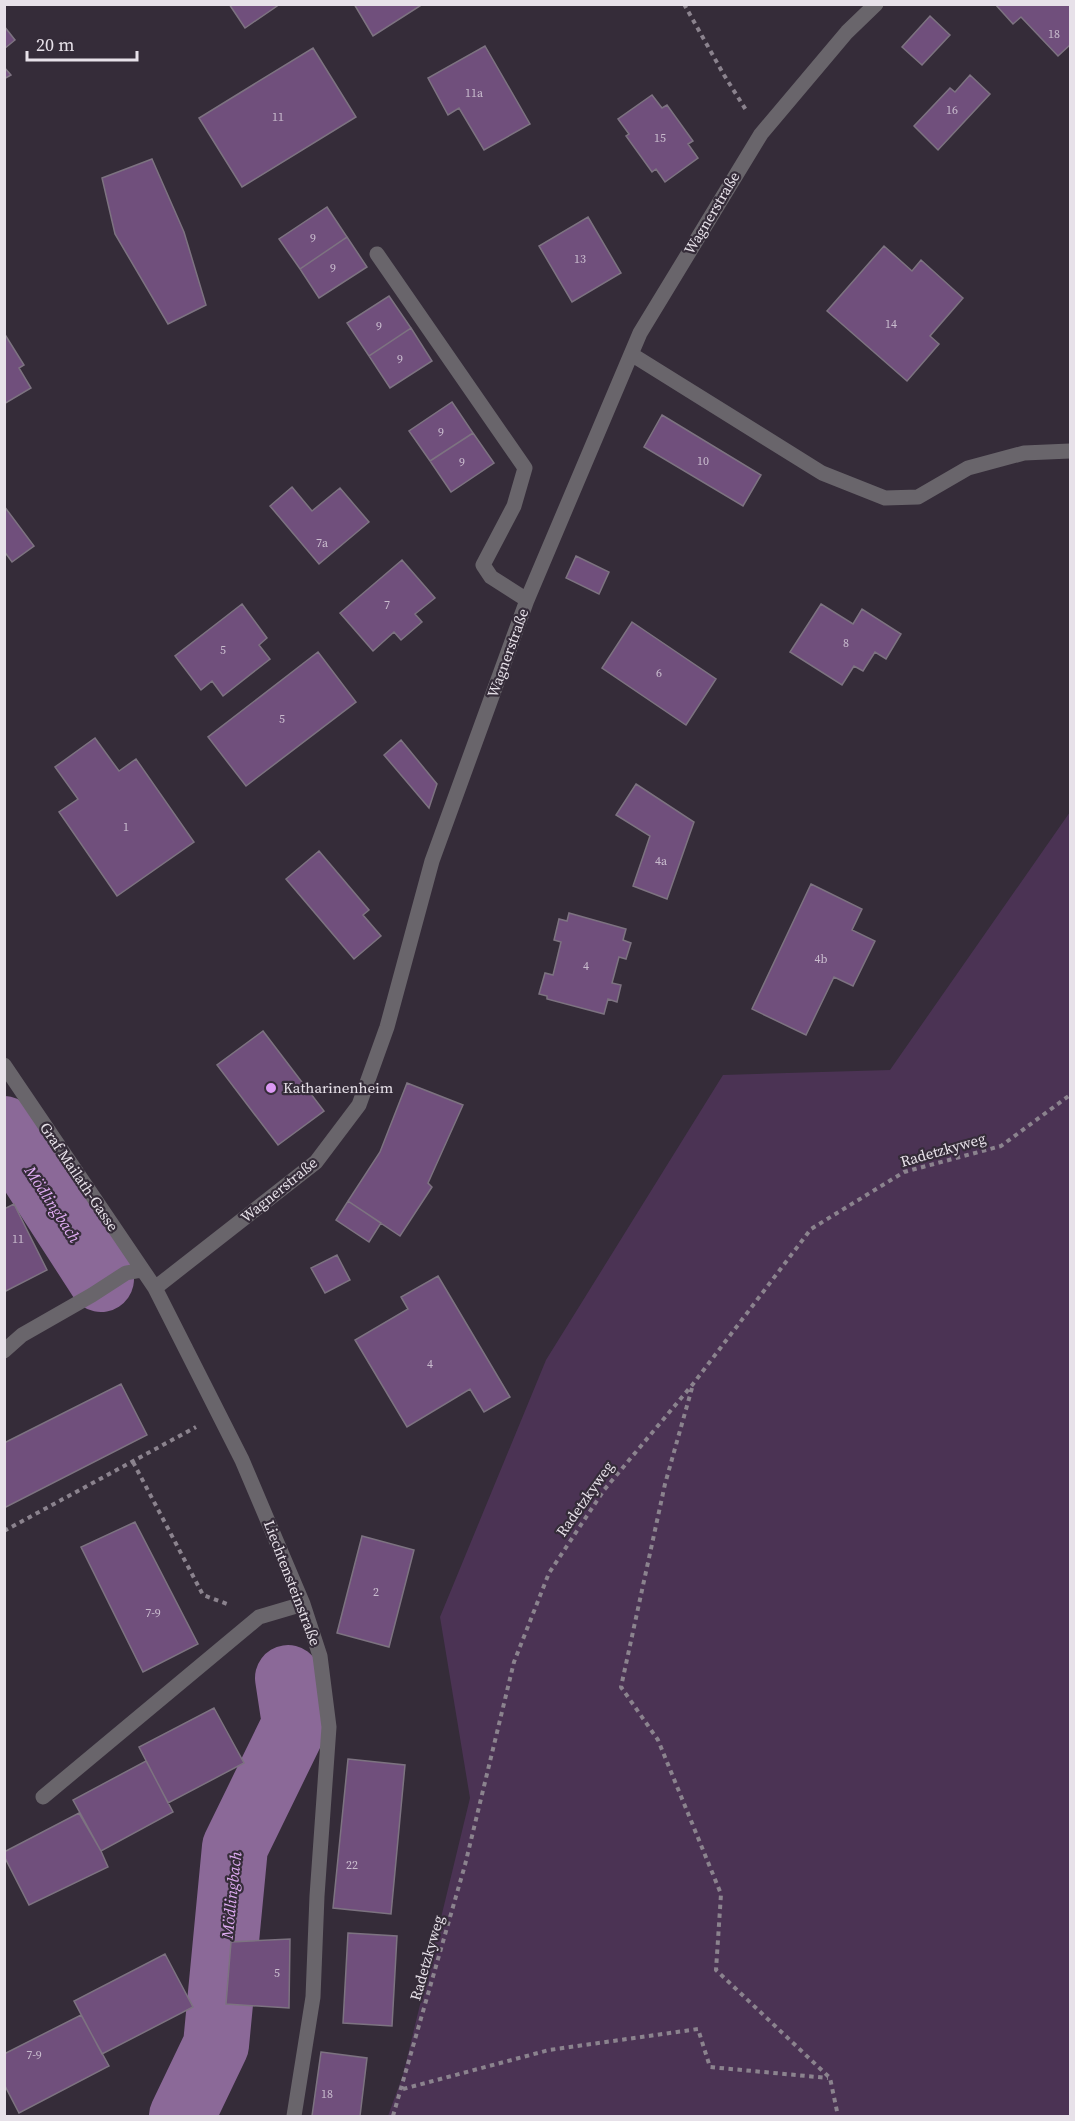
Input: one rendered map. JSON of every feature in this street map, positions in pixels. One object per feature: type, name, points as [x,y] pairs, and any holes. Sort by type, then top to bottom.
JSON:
[{"type":"street","name":"Wagnerstraße","points":[[155,1288],[316,1162],[359,1105],[387,1027],[432,861],[527,600],[640,333],[761,134],[847,32],[876,4]]},
{"type":"street","points":[[377,254],[525,468],[514,506],[483,565],[491,577],[527,600]]},
{"type":"street","points":[[631,354],[822,473],[885,498],[918,497],[968,468],[1024,453],[1071,451]]},
{"type":"street","name":"Graf Mailath-Gasse","points":[[4,1065],[155,1288]]},
{"type":"street","points":[[4,1352],[22,1335],[126,1273],[142,1270]]},
{"type":"street","name":"Liechtensteinstraße","points":[[155,1288],[242,1460],[260,1519],[303,1604],[320,1656],[328,1727],[313,1997],[294,2116]]},
{"type":"street","points":[[43,1797],[259,1617],[303,1604]]},
{"type":"path","points":[[684,4],[761,134]]},
{"type":"path","name":"Radetzkyweg","points":[[393,2116],[465,1865],[514,1662],[549,1573],[604,1490],[693,1384],[811,1229],[904,1172],[1001,1146],[1071,1095]]},
{"type":"path","points":[[693,1384],[665,1484],[621,1687],[657,1740],[721,1894],[716,1970],[830,2078],[838,2116]]},
{"type":"path","points":[[4,1531],[219,1415]]},
{"type":"path","points":[[132,1462],[203,1595],[259,1617]]},
{"type":"path","points":[[402,2090],[549,2050],[698,2029],[710,2067],[830,2078]]},
{"type":"shaded area","points":[[1070,812],[1070,2116],[388,2116],[403,2075],[470,1798],[440,1617],[546,1360],[723,1075],[890,1070]]},
{"type":"building","points":[[229,4],[280,4],[245,28]]},
{"type":"building","points":[[354,4],[423,4],[373,36]]},
{"type":"building","points":[[995,4],[1070,4],[1070,45],[1058,56],[1021,17],[1013,24]]},
{"type":"building","points":[[930,16],[950,35],[922,65],[902,47]]},
{"type":"building","points":[[4,26],[15,40],[4,49]]},
{"type":"building","points":[[485,46],[530,124],[484,150],[459,108],[448,115],[428,78]]},
{"type":"building","points":[[313,48],[356,117],[242,187],[199,118]]},
{"type":"building","points":[[4,67],[11,75],[4,79]]},
{"type":"building","points":[[970,75],[990,94],[938,150],[914,126],[950,88],[955,92]]},
{"type":"building","points":[[652,95],[662,108],[667,105],[693,141],[688,144],[698,158],[665,182],[656,169],[652,172],[626,136],[629,134],[618,119]]},
{"type":"building","points":[[152,159],[184,232],[206,305],[168,324],[115,234],[102,178]]},
{"type":"building","points":[[327,207],[347,237],[300,269],[279,239]]},
{"type":"building","points":[[588,217],[621,273],[572,302],[539,246]]},
{"type":"building","points":[[347,237],[367,267],[319,298],[300,269]]},
{"type":"building","points":[[884,246],[912,271],[921,260],[963,298],[930,336],[939,344],[907,381],[827,311]]},
{"type":"building","points":[[389,296],[411,328],[369,356],[347,323]]},
{"type":"building","points":[[411,328],[432,361],[390,388],[369,356]]},
{"type":"building","points":[[4,333],[24,365],[19,368],[31,388],[4,404]]},
{"type":"building","points":[[452,402],[473,433],[430,461],[409,431]]},
{"type":"building","points":[[662,415],[761,475],[743,506],[644,447]]},
{"type":"building","points":[[473,433],[494,463],[451,492],[430,461]]},
{"type":"building","points":[[292,487],[312,511],[340,488],[369,522],[319,564],[270,506]]},
{"type":"building","points":[[4,506],[34,546],[12,562],[4,551]]},
{"type":"building","points":[[576,556],[609,572],[599,594],[566,578]]},
{"type":"building","points":[[402,560],[435,598],[415,614],[422,622],[401,640],[394,632],[373,651],[340,613]]},
{"type":"building","points":[[242,604],[267,638],[259,645],[270,659],[223,696],[212,681],[201,690],[175,656]]},
{"type":"building","points":[[821,604],[853,624],[862,609],[901,634],[886,659],[875,652],[863,671],[854,666],[842,685],[790,652]]},
{"type":"building","points":[[632,622],[716,679],[686,725],[602,668]]},
{"type":"building","points":[[318,652],[356,702],[246,786],[208,737]]},
{"type":"building","points":[[95,738],[119,771],[136,759],[194,842],[117,896],[59,812],[78,799],[55,767]]},
{"type":"building","points":[[401,740],[437,784],[429,808],[384,755]]},
{"type":"building","points":[[636,784],[694,822],[667,899],[633,886],[650,836],[616,815]]},
{"type":"building","points":[[319,851],[369,910],[363,915],[381,936],[354,959],[286,879]]},
{"type":"building","points":[[811,884],[862,909],[852,930],[875,941],[853,986],[834,977],[806,1035],[752,1009]]},
{"type":"building","points":[[569,913],[626,929],[623,940],[631,943],[626,959],[619,957],[612,983],[621,985],[617,1002],[608,999],[604,1014],[547,999],[547,996],[539,994],[545,973],[553,975],[561,942],[554,940],[559,919],[567,921]]},
{"type":"building","name":"Katharinenheim","points":[[263,1031],[324,1111],[278,1145],[217,1065]]},
{"type":"building","points":[[407,1083],[463,1105],[428,1183],[432,1187],[400,1236],[348,1201],[380,1152]]},
{"type":"building","points":[[348,1201],[381,1223],[369,1242],[336,1220]]},
{"type":"building","points":[[14,1204],[47,1270],[4,1292],[4,1209]]},
{"type":"building","points":[[337,1255],[350,1280],[325,1293],[311,1268]]},
{"type":"building","points":[[438,1276],[510,1397],[484,1412],[470,1389],[407,1427],[355,1340],[408,1309],[401,1297]]},
{"type":"building","points":[[121,1384],[147,1435],[4,1508],[4,1443]]},
{"type":"building","points":[[135,1522],[198,1644],[143,1672],[81,1547]]},
{"type":"building","points":[[362,1536],[414,1550],[389,1647],[337,1633]]},
{"type":"building","points":[[214,1708],[244,1763],[168,1803],[139,1747]]},
{"type":"building","points":[[348,1759],[405,1765],[391,1914],[333,1908]]},
{"type":"building","points":[[146,1761],[173,1812],[101,1851],[73,1800]]},
{"type":"building","points":[[79,1813],[108,1867],[29,1905],[4,1852]]},
{"type":"building","points":[[348,1933],[397,1936],[392,2026],[343,2023]]},
{"type":"building","points":[[290,1939],[289,2008],[226,2004],[231,1942]]},
{"type":"building","points":[[165,1954],[193,2007],[102,2054],[74,2001]]},
{"type":"building","points":[[81,2015],[109,2066],[19,2113],[4,2084],[4,2054]]},
{"type":"building","points":[[321,2052],[367,2058],[360,2116],[312,2116]]},
{"type":"waterway","name":"Mödlingbach","points":[[4,1129],[101,1279]]},
{"type":"waterway","name":"Mödlingbach","points":[[182,2116],[216,2045],[235,1847],[295,1724],[288,1678]]},
{"type":"place","name":"Katharinenheim","points":[[271,1088]]}]
